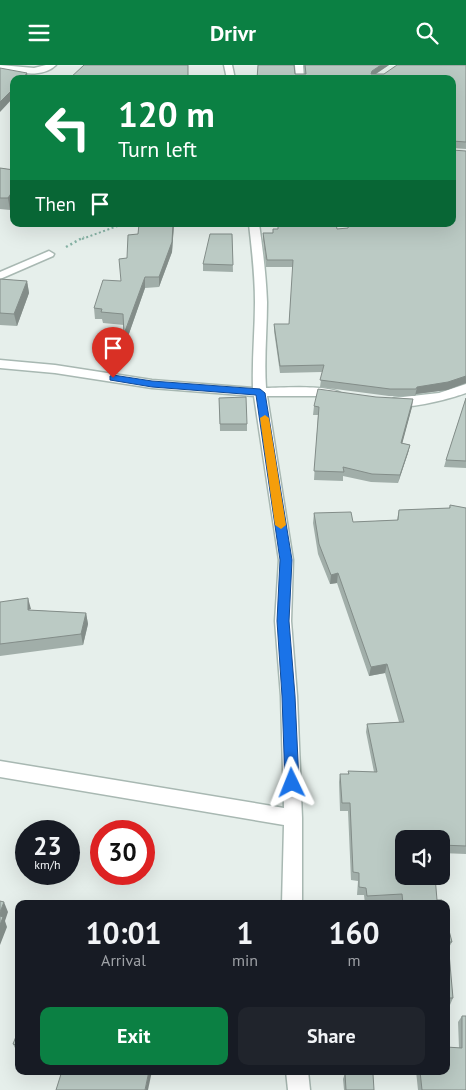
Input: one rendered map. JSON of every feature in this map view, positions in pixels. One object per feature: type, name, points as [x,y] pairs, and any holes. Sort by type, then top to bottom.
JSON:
[{"type":"street","points":[[0,67],[40,71],[48,69],[52,65]]},
{"type":"street","points":[[254,227],[259,258],[261,303],[258,357],[260,393],[286,560],[283,621],[289,696],[293,818],[292,900]]},
{"type":"street","points":[[0,276],[49,254]]},
{"type":"street","points":[[0,364],[55,369],[152,384],[260,393],[316,392],[350,397]]},
{"type":"street","points":[[381,401],[418,402],[446,396],[466,389]]},
{"type":"street","points":[[0,769],[293,818]]},
{"type":"street","points":[[297,1075],[299,1090]]},
{"type":"path","points":[[49,254],[89,235],[114,227]]},
{"type":"building","points":[[84,65],[188,65],[188,75],[73,75]]},
{"type":"building","points":[[258,65],[294,65],[295,74],[306,74],[305,65],[381,65],[372,71],[371,74],[384,74],[397,65],[466,65],[466,142],[456,141],[456,75],[257,75]]},
{"type":"building","points":[[0,68],[27,73],[25,75],[10,75],[10,92],[0,102]]},
{"type":"building","points":[[456,150],[466,151],[466,376],[448,382],[417,387],[416,389],[390,389],[320,380],[324,365],[280,366],[274,324],[289,324],[293,260],[267,260],[263,233],[273,233],[273,229],[278,229],[278,227],[456,227]]},
{"type":"building","points":[[0,168],[10,169],[10,195],[8,198],[0,198]]},
{"type":"building","points":[[139,227],[173,227],[172,242],[159,277],[145,277],[124,334],[123,314],[101,312],[102,309],[94,308],[103,280],[121,281],[119,259],[127,258],[128,235],[138,234]]},
{"type":"building","points":[[210,234],[232,234],[233,265],[203,264]]},
{"type":"building","points":[[0,279],[27,281],[14,314],[0,313]]},
{"type":"building","points":[[318,389],[376,397],[413,399],[401,443],[410,445],[400,475],[372,474],[343,467],[344,472],[314,471],[319,407],[314,406]]},
{"type":"building","points":[[246,397],[247,424],[220,424],[219,398]]},
{"type":"building","points":[[466,398],[466,461],[446,460]]},
{"type":"building","points":[[450,505],[466,508],[466,846],[450,845],[450,830],[395,830],[395,885],[436,885],[437,900],[403,900],[402,894],[367,896],[366,888],[359,887],[359,873],[353,872],[350,803],[342,803],[340,774],[349,774],[348,771],[377,772],[367,724],[404,722],[387,664],[371,667],[338,573],[331,575],[319,544],[314,513],[351,512],[353,522],[398,520],[399,510],[450,508]]},
{"type":"building","points":[[28,598],[28,610],[86,613],[81,634],[0,644],[0,602]]},
{"type":"building","points":[[0,901],[4,902],[0,912]]},
{"type":"building","points":[[450,964],[453,998],[450,998]]},
{"type":"building","points":[[462,1016],[466,1016],[466,1090],[422,1090],[420,1075],[450,1075],[450,1047],[462,1048]]},
{"type":"building","points":[[61,1075],[148,1075],[145,1090],[56,1090]]},
{"type":"building","points":[[345,1075],[373,1075],[374,1090],[346,1090]]},
{"type":"slow traffic","points":[[265,418],[281,525]]},
{"type":"route","points":[[113,378],[152,384],[260,393],[286,560],[283,621],[289,696],[292,783]]}]
